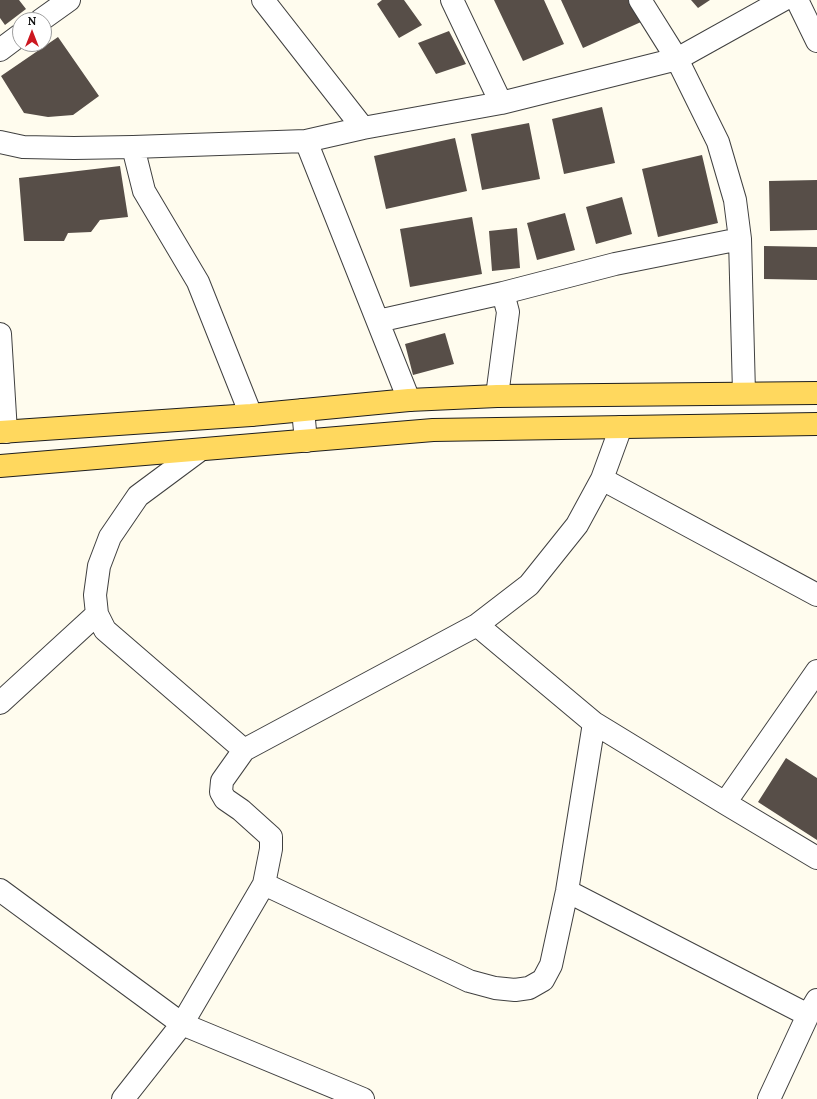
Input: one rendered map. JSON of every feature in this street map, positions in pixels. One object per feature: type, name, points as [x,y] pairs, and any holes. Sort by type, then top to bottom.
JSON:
[{"type":"main road","points":[[3,432],[251,415],[409,400],[497,396],[817,392]]},
{"type":"main road","points":[[0,466],[434,430],[817,424]]},
{"type":"street","points":[[52,12],[69,0]]},
{"type":"street","points":[[263,0],[363,128]]},
{"type":"street","points":[[452,0],[501,103]]},
{"type":"street","points":[[640,0],[677,59],[718,142],[735,200],[740,239],[744,393]]},
{"type":"street","points":[[0,142],[23,147],[133,147],[306,141],[363,128],[501,103],[677,59],[783,0]]},
{"type":"street","points":[[797,0],[817,41]]},
{"type":"street","points":[[0,50],[12,41]]},
{"type":"street","points":[[306,141],[409,400]]},
{"type":"street","points":[[133,147],[144,191],[198,282],[251,415]]},
{"type":"street","points":[[378,321],[547,283],[615,264],[740,239]]},
{"type":"street","points":[[497,396],[508,312],[503,293]]},
{"type":"street","points":[[0,334],[3,432]]},
{"type":"street","points":[[302,410],[306,441]]},
{"type":"street","points":[[123,1099],[182,1024],[264,884],[271,849],[271,837],[241,810],[225,799],[221,792],[222,781],[244,750],[477,625],[529,585],[577,525],[602,479],[621,427]]},
{"type":"street","points":[[200,450],[138,496],[110,537],[98,566],[95,595],[97,614],[105,630],[244,750]]},
{"type":"street","points":[[602,479],[817,595]]},
{"type":"street","points":[[0,702],[97,614]]},
{"type":"street","points":[[477,625],[594,723],[724,804],[817,858]]},
{"type":"street","points":[[724,804],[817,671]]},
{"type":"street","points":[[264,884],[469,981],[495,988],[515,990],[529,988],[543,980],[551,965],[566,891],[594,723]]},
{"type":"street","points":[[0,890],[182,1024],[363,1099]]},
{"type":"street","points":[[566,891],[812,1007],[769,1099]]},
{"type":"building","points":[[0,0],[19,0],[26,9],[22,12],[12,12],[12,20],[5,25],[0,18]]},
{"type":"building","points":[[382,0],[404,0],[422,25],[399,38],[377,4]]},
{"type":"building","points":[[494,0],[544,0],[564,44],[523,61]]},
{"type":"building","points":[[561,0],[628,0],[641,22],[583,48]]},
{"type":"building","points":[[691,0],[710,0],[698,8]]},
{"type":"building","points":[[449,31],[466,64],[436,74],[418,43]]},
{"type":"building","points":[[58,37],[99,96],[73,115],[48,117],[24,113],[1,76],[36,52],[52,52],[52,41]]},
{"type":"building","points":[[602,107],[615,163],[564,174],[552,119]]},
{"type":"building","points":[[529,123],[540,179],[482,190],[471,134]]},
{"type":"building","points":[[455,138],[467,191],[386,209],[374,156]]},
{"type":"building","points":[[702,155],[718,223],[658,237],[642,169]]},
{"type":"building","points":[[120,166],[128,217],[100,220],[91,232],[68,233],[64,241],[24,241],[19,178]]},
{"type":"building","points":[[817,180],[817,230],[770,231],[769,181]]},
{"type":"building","points":[[622,197],[632,234],[596,244],[586,207]]},
{"type":"building","points":[[565,213],[575,250],[537,260],[527,223]]},
{"type":"building","points":[[472,217],[482,274],[410,287],[400,229]]},
{"type":"building","points":[[517,228],[520,268],[492,271],[489,231]]},
{"type":"building","points":[[764,246],[817,247],[817,280],[764,279]]},
{"type":"building","points":[[445,333],[454,364],[413,375],[405,344]]},
{"type":"building","points":[[786,758],[817,778],[817,840],[758,802]]}]
